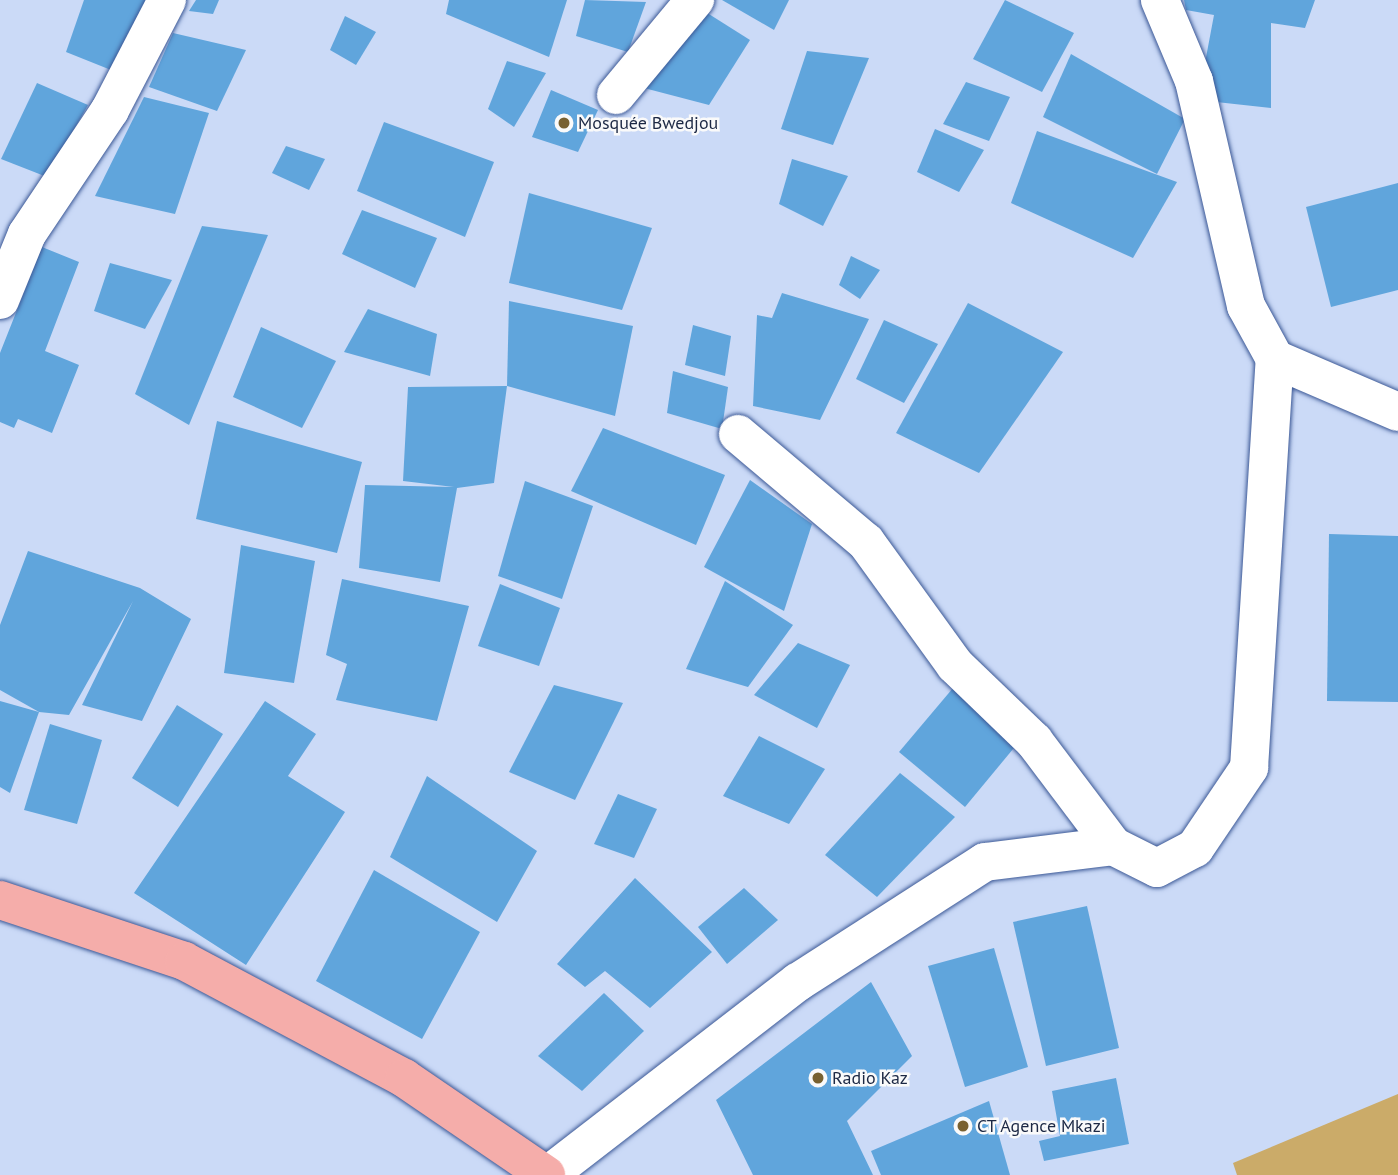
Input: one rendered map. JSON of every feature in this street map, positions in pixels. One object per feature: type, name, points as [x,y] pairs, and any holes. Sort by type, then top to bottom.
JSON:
[{"type":"main road","points":[[0,900],[184,961],[404,1078],[547,1175]]},
{"type":"street","points":[[0,300],[27,234],[110,110],[167,0]]},
{"type":"street","points":[[616,95],[695,0]]},
{"type":"street","points":[[738,434],[866,542],[955,665],[1034,741],[1113,846],[1157,867],[1195,848],[1250,768],[1275,359],[1246,306],[1194,81],[1160,0]]},
{"type":"street","points":[[1275,359],[1398,412]]},
{"type":"street","points":[[547,1175],[798,982],[985,862],[1113,846]]},
{"type":"shaded area","points":[[1398,1094],[1398,1175],[1237,1175],[1233,1163]]},
{"type":"building","points":[[84,0],[155,0],[121,74],[66,52]]},
{"type":"building","points":[[196,0],[219,0],[213,14],[189,11]]},
{"type":"building","points":[[449,0],[567,0],[549,57],[446,14]]},
{"type":"building","points":[[585,0],[646,2],[628,52],[576,36]]},
{"type":"building","points":[[722,0],[789,0],[774,30]]},
{"type":"building","points":[[1005,0],[1074,33],[1042,92],[973,59]]},
{"type":"building","points":[[1184,0],[1315,0],[1305,28],[1271,23],[1271,108],[1198,100],[1214,15],[1186,10]]},
{"type":"building","points":[[693,4],[750,40],[709,105],[644,88]]},
{"type":"building","points":[[345,16],[376,32],[356,65],[330,50]]},
{"type":"building","points":[[173,33],[246,50],[217,111],[149,87]]},
{"type":"building","points":[[807,51],[869,58],[833,145],[781,129]]},
{"type":"building","points":[[1071,54],[1185,119],[1157,174],[1043,117]]},
{"type":"building","points":[[507,61],[546,73],[514,127],[488,109]]},
{"type":"building","points":[[966,82],[1010,97],[989,141],[943,124]]},
{"type":"building","points":[[37,83],[88,105],[47,177],[1,159]]},
{"type":"building","name":"Mosquée Bwedjou","points":[[551,90],[598,110],[578,152],[532,137]]},
{"type":"building","points":[[144,97],[209,113],[175,214],[95,196]]},
{"type":"building","points":[[384,122],[494,162],[465,237],[357,191]]},
{"type":"building","points":[[935,129],[984,150],[959,192],[917,172]]},
{"type":"building","points":[[1037,131],[1177,182],[1133,258],[1011,203]]},
{"type":"building","points":[[286,146],[325,159],[309,190],[272,173]]},
{"type":"building","points":[[792,159],[848,176],[823,226],[779,204]]},
{"type":"building","points":[[1398,183],[1398,290],[1331,307],[1306,207]]},
{"type":"building","points":[[529,193],[652,228],[622,310],[509,283]]},
{"type":"building","points":[[362,210],[437,238],[415,288],[342,254]]},
{"type":"building","points":[[202,226],[268,235],[189,425],[135,394]]},
{"type":"building","points":[[42,247],[79,262],[45,351],[79,365],[52,433],[18,419],[14,428],[0,422],[0,353]]},
{"type":"building","points":[[851,256],[880,270],[860,299],[839,285]]},
{"type":"building","points":[[110,263],[172,280],[145,329],[94,311]]},
{"type":"building","points":[[782,293],[869,319],[820,420],[753,406],[757,315],[772,318]]},
{"type":"building","points":[[509,301],[633,326],[615,416],[507,386]]},
{"type":"building","points":[[968,303],[1063,352],[979,473],[896,433]]},
{"type":"building","points":[[368,309],[437,334],[430,376],[344,352]]},
{"type":"building","points":[[884,320],[938,344],[904,403],[856,379]]},
{"type":"building","points":[[693,325],[731,336],[725,376],[685,365]]},
{"type":"building","points":[[261,327],[336,361],[302,428],[233,397]]},
{"type":"building","points":[[673,371],[728,387],[722,429],[667,413]]},
{"type":"building","points":[[507,386],[494,483],[457,488],[440,582],[359,568],[365,485],[454,487],[403,481],[408,387]]},
{"type":"building","points":[[217,421],[362,462],[337,553],[196,519]]},
{"type":"building","points":[[603,428],[725,475],[696,545],[571,491]]},
{"type":"building","points":[[750,480],[812,524],[784,611],[704,567]]},
{"type":"building","points":[[525,481],[593,506],[562,599],[498,576]]},
{"type":"building","points":[[1329,534],[1398,536],[1398,702],[1327,701]]},
{"type":"building","points":[[241,545],[315,561],[294,683],[224,673]]},
{"type":"building","points":[[28,551],[140,588],[191,619],[142,721],[82,705],[133,601],[69,715],[39,712],[0,690],[0,625]]},
{"type":"building","points":[[342,579],[469,606],[437,721],[336,700],[347,664],[326,655]]},
{"type":"building","points":[[725,581],[793,625],[748,687],[686,669]]},
{"type":"building","points":[[500,584],[560,608],[539,666],[478,646]]},
{"type":"building","points":[[798,643],[850,665],[817,728],[754,695]]},
{"type":"building","points":[[554,685],[623,703],[575,800],[509,772]]},
{"type":"building","points":[[953,688],[1018,743],[965,807],[899,752]]},
{"type":"building","points":[[0,701],[39,712],[10,793],[0,787]]},
{"type":"building","points":[[265,701],[316,734],[288,776],[345,812],[246,965],[134,893]]},
{"type":"building","points":[[177,705],[223,734],[178,807],[132,778]]},
{"type":"building","points":[[50,724],[102,740],[77,824],[24,810]]},
{"type":"building","points":[[759,736],[825,769],[789,824],[723,796]]},
{"type":"building","points":[[900,773],[955,817],[877,897],[825,855]]},
{"type":"building","points":[[427,776],[537,851],[497,922],[390,857]]},
{"type":"building","points":[[618,794],[657,809],[634,858],[594,844]]},
{"type":"building","points":[[374,870],[480,932],[422,1039],[316,981]]},
{"type":"building","points":[[635,878],[712,952],[650,1008],[605,971],[585,987],[557,964]]},
{"type":"building","points":[[744,888],[778,920],[727,964],[698,927]]},
{"type":"building","points":[[1087,906],[1119,1048],[1046,1066],[1013,922]]},
{"type":"building","points":[[994,948],[1028,1067],[965,1087],[928,966]]},
{"type":"building","name":"Radio Kaz","points":[[871,982],[912,1056],[847,1121],[873,1175],[753,1175],[716,1100]]},
{"type":"building","points":[[604,993],[644,1031],[582,1091],[538,1056]]},
{"type":"building","points":[[1116,1078],[1129,1144],[1044,1161],[1039,1141],[1060,1136],[1052,1091]]},
{"type":"building","name":"CT Agence Mkazi","points":[[989,1101],[1010,1175],[881,1175],[871,1151]]},
{"type":"place","name":"Mosquée Bwedjou","points":[[564,123]]},
{"type":"place","name":"Radio Kaz","points":[[818,1078]]},
{"type":"place","name":"CT Agence Mkazi","points":[[963,1126]]}]
